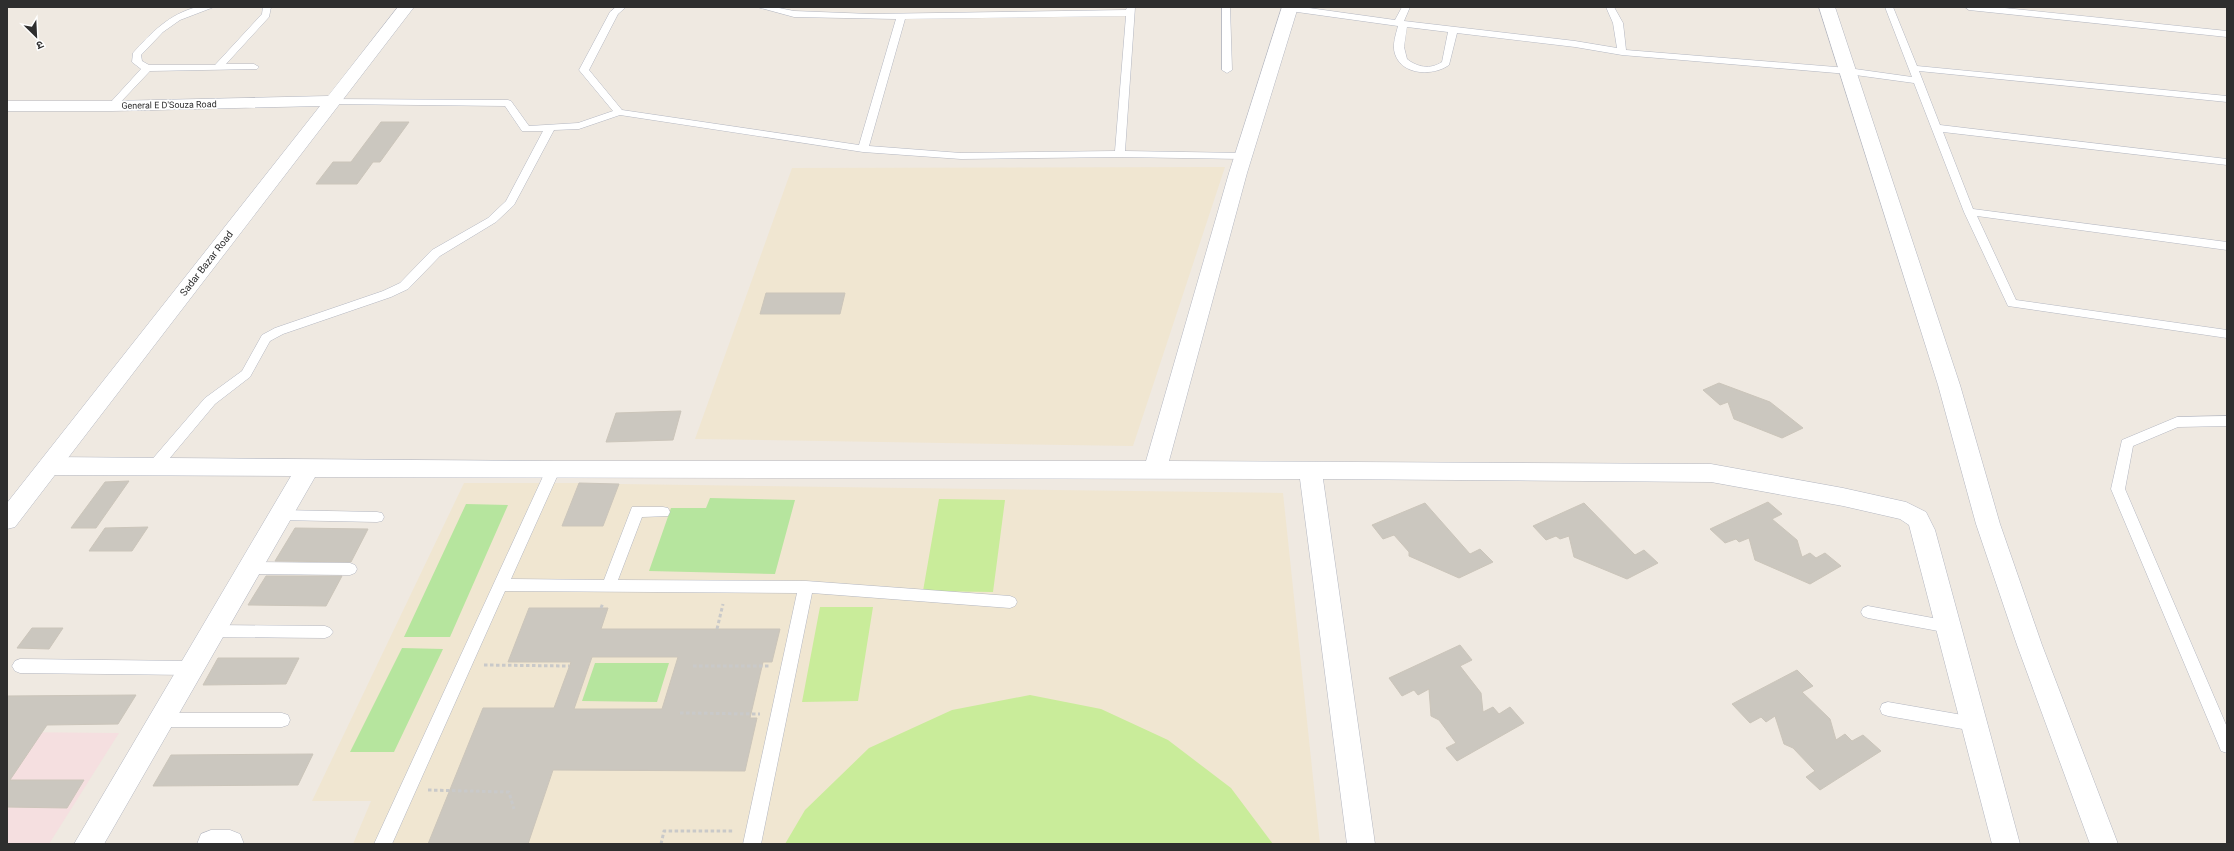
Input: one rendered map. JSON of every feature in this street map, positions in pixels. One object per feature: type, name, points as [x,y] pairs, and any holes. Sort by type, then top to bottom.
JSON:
[{"type":"street","name":"Sadar Bazar Road","points":[[7,520],[406,7]]},
{"type":"street","points":[[1154,470],[1161,453],[1228,206],[1265,78],[1290,7]]},
{"type":"street","points":[[1827,7],[1932,339],[1950,385],[1985,515],[2014,603],[2104,844]]},
{"type":"street","name":"General E D'Souza Road","points":[[7,106],[112,106],[332,101]]},
{"type":"street","points":[[49,466],[553,470],[1310,470],[1711,473],[1843,497],[1906,511],[1918,519],[1923,530],[2006,844]]},
{"type":"street","points":[[88,844],[308,468]]},
{"type":"street","points":[[1310,470],[1361,844]]},
{"type":"street","points":[[211,844],[230,844]]},
{"type":"lane","points":[[210,7],[182,14],[163,26],[136,55],[137,62],[147,68],[254,67]]},
{"type":"lane","points":[[218,67],[266,15],[267,7]]},
{"type":"lane","points":[[619,112],[584,70],[614,12],[622,7]]},
{"type":"lane","points":[[763,7],[807,15],[901,17],[1130,10],[1120,154]]},
{"type":"lane","points":[[1226,7],[1227,70]]},
{"type":"lane","points":[[1290,7],[1453,30],[1575,44],[1622,52],[1848,71],[1918,81]]},
{"type":"lane","points":[[1406,7],[1401,23],[1400,55],[1406,64],[1420,69],[1436,68],[1446,63],[1453,30]]},
{"type":"lane","points":[[1610,7],[1618,23],[1622,52]]},
{"type":"lane","points":[[1889,7],[1969,212],[2012,303],[2227,334]]},
{"type":"lane","points":[[1969,7],[2227,34]]},
{"type":"lane","points":[[863,149],[901,17]]},
{"type":"lane","points":[[112,106],[147,68]]},
{"type":"lane","points":[[1913,68],[2227,99]]},
{"type":"lane","points":[[332,101],[508,103],[526,129],[579,126],[619,112],[863,149],[961,156],[1120,154],[1243,156]]},
{"type":"lane","points":[[154,467],[210,401],[246,374],[266,338],[279,331],[387,294],[404,286],[436,253],[479,229],[502,212],[510,203],[550,128]]},
{"type":"lane","points":[[1936,128],[2227,162]]},
{"type":"lane","points":[[1969,212],[2227,246]]},
{"type":"lane","points":[[2227,421],[2177,422],[2127,443],[2118,489],[2227,746]]},
{"type":"lane","points":[[383,844],[553,470]]},
{"type":"lane","points":[[609,585],[637,511],[663,512]]},
{"type":"lane","points":[[280,515],[377,516]]},
{"type":"lane","points":[[249,568],[350,569]]},
{"type":"lane","points":[[500,585],[806,587],[1010,602]]},
{"type":"lane","points":[[753,837],[806,587]]},
{"type":"lane","points":[[1868,612],[1948,627]]},
{"type":"lane","points":[[212,631],[324,632]]},
{"type":"lane","points":[[20,666],[191,668]]},
{"type":"lane","points":[[1888,710],[1974,724]]},
{"type":"lane","points":[[160,720],[282,720]]},
{"type":"path","points":[[717,629],[728,587]]},
{"type":"path","points":[[464,665],[569,666]]},
{"type":"path","points":[[693,666],[789,666]]},
{"type":"path","points":[[680,713],[779,714]]},
{"type":"path","points":[[408,789],[509,792],[514,809]]},
{"type":"path","points":[[661,844],[664,831],[753,837]]},
{"type":"shaded area","points":[[1225,167],[1133,446],[695,439],[792,168]]},
{"type":"shaded area","points":[[464,483],[579,483],[562,526],[603,526],[619,484],[1283,493],[1320,844],[353,844],[371,801],[312,801]]},
{"type":"shaded area","points":[[7,732],[119,733],[49,844],[7,844]]},
{"type":"green space","points":[[710,498],[795,500],[775,574],[649,571],[671,508],[706,508]]},
{"type":"green space","points":[[939,499],[1005,500],[993,592],[923,591]]},
{"type":"green space","points":[[466,504],[508,505],[450,637],[404,637]]},
{"type":"green space","points":[[820,607],[873,607],[858,701],[802,702]]},
{"type":"green space","points":[[402,648],[443,649],[394,752],[350,752]]},
{"type":"green space","points":[[595,663],[669,663],[657,702],[582,701]]},
{"type":"green space","points":[[1030,695],[1101,709],[1168,740],[1231,788],[1273,844],[785,844],[805,810],[869,748],[952,710]]},
{"type":"building","points":[[381,122],[409,122],[380,162],[373,162],[357,184],[316,184],[333,162],[351,162]]},
{"type":"building","points":[[766,293],[845,293],[840,314],[760,314]]},
{"type":"building","points":[[1719,383],[1770,402],[1803,428],[1782,438],[1734,419],[1728,402],[1720,405],[1703,390]]},
{"type":"building","points":[[681,411],[673,440],[606,442],[616,413]]},
{"type":"building","points":[[129,481],[96,528],[71,528],[105,482]]},
{"type":"building","points":[[579,483],[619,484],[603,526],[562,526]]},
{"type":"building","points":[[1768,502],[1782,514],[1772,519],[1797,540],[1802,557],[1810,553],[1816,558],[1825,553],[1841,566],[1810,584],[1755,560],[1749,538],[1739,542],[1736,539],[1725,543],[1710,529]]},
{"type":"building","points":[[1425,503],[1470,554],[1480,549],[1493,562],[1459,578],[1409,556],[1409,552],[1394,535],[1383,539],[1372,525]]},
{"type":"building","points":[[1584,503],[1635,555],[1644,550],[1658,563],[1627,579],[1574,557],[1569,536],[1560,539],[1556,536],[1546,540],[1533,526]]},
{"type":"building","points":[[148,527],[132,551],[89,551],[105,528]]},
{"type":"building","points":[[295,528],[368,529],[351,562],[275,561]]},
{"type":"building","points":[[266,576],[342,576],[326,606],[248,605]]},
{"type":"building","points":[[529,608],[608,608],[601,629],[780,629],[772,662],[763,662],[750,718],[757,718],[745,771],[553,770],[528,844],[428,844],[483,708],[554,708],[571,662],[508,662]],"holes":[[[592,657],[678,657],[662,709],[574,709]]]},
{"type":"building","points":[[32,628],[63,628],[49,649],[17,648]]},
{"type":"building","points":[[1460,645],[1472,660],[1460,666],[1481,693],[1483,712],[1493,707],[1499,714],[1510,707],[1524,723],[1457,761],[1446,748],[1456,743],[1439,720],[1431,716],[1429,689],[1418,695],[1414,690],[1402,696],[1389,678]]},
{"type":"building","points":[[218,658],[299,658],[286,684],[203,685]]},
{"type":"building","points":[[1797,670],[1813,686],[1802,692],[1830,719],[1836,740],[1845,734],[1852,741],[1863,735],[1881,751],[1820,790],[1806,777],[1815,771],[1793,748],[1784,744],[1775,716],[1766,722],[1761,717],[1750,723],[1732,704]]},
{"type":"building","points":[[136,695],[118,724],[47,725],[10,780],[84,780],[67,808],[7,807],[7,696]]},
{"type":"building","points":[[313,754],[298,785],[153,786],[171,755]]}]
